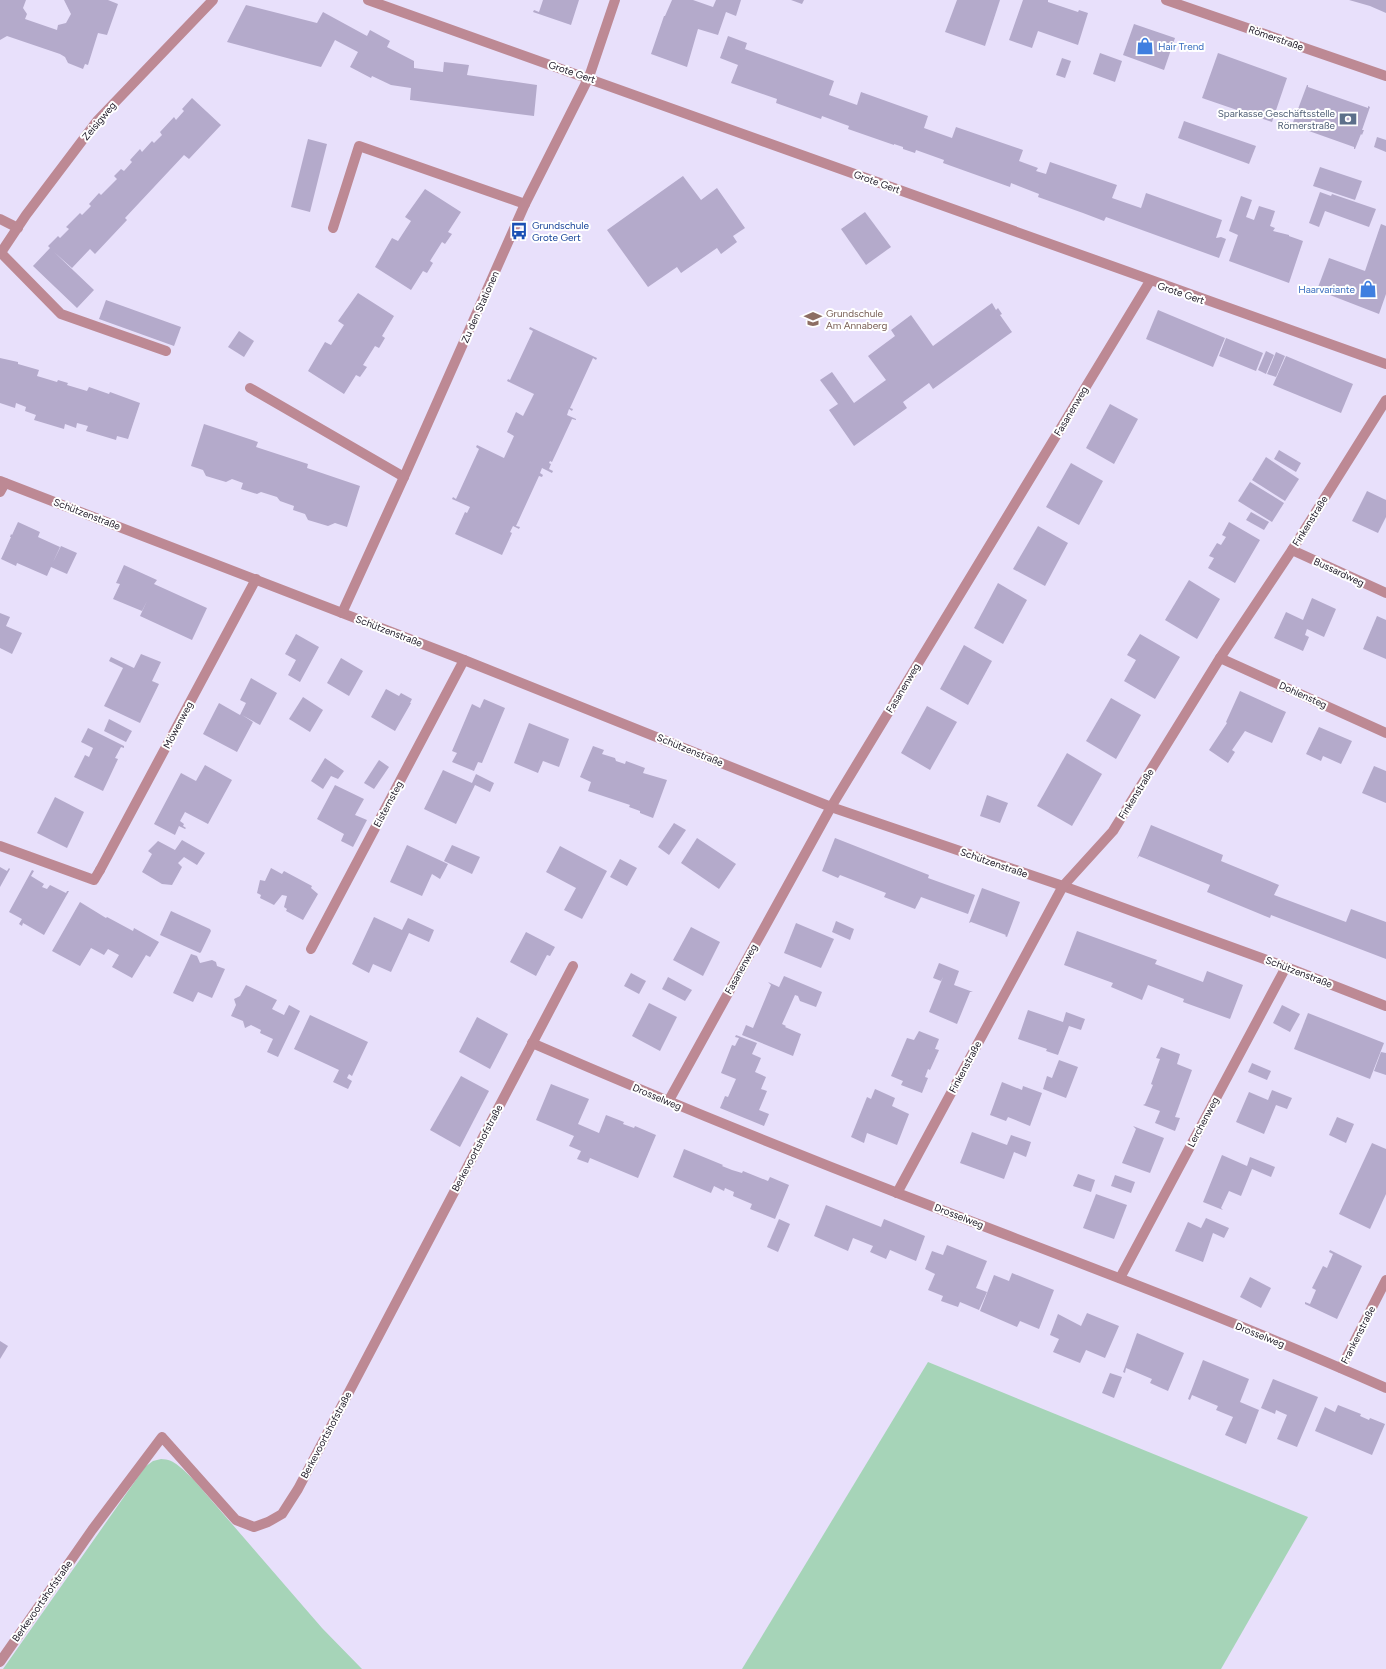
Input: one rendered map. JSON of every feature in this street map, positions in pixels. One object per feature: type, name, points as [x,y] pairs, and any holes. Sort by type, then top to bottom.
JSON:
[{"type":"street","name":"Zeisigweg","points":[[0,254],[97,121],[212,0]]},
{"type":"street","name":"Grote Gert","points":[[368,0],[589,77],[1150,282],[1386,364]]},
{"type":"street","name":"Zu den Stationen","points":[[342,613],[525,204],[589,77],[615,0]]},
{"type":"street","name":"Römerstraße","points":[[1166,0],[1386,76]]},
{"type":"street","points":[[333,228],[359,146],[525,204]]},
{"type":"street","points":[[0,219],[18,228]]},
{"type":"street","points":[[0,254],[61,314],[166,351]]},
{"type":"street","name":"Fasanenweg","points":[[668,1102],[831,807],[1150,282]]},
{"type":"street","points":[[250,388],[404,477]]},
{"type":"street","name":"Finkenstraße","points":[[897,1193],[1063,886],[1113,830],[1220,658],[1292,550],[1386,400]]},
{"type":"street","points":[[0,492],[2,482]]},
{"type":"street","name":"Schützenstraße","points":[[2,482],[464,660],[831,807],[1063,886],[1286,967],[1386,1006]]},
{"type":"street","name":"Bussardweg","points":[[1292,550],[1386,593]]},
{"type":"street","name":"Möwenweg","points":[[0,846],[94,880],[256,579]]},
{"type":"street","name":"Dohlensteg","points":[[1220,658],[1386,733]]},
{"type":"street","name":"Elsternsteg","points":[[311,949],[464,660]]},
{"type":"street","name":"Berkevoortshofstraße","points":[[0,1662],[92,1530],[162,1437],[236,1520],[254,1527],[268,1522],[282,1514],[298,1489],[573,966]]},
{"type":"street","name":"Lerchenweg","points":[[1120,1278],[1286,967]]},
{"type":"street","name":"Drosselweg","points":[[532,1043],[668,1102],[897,1193],[1120,1278],[1341,1368],[1386,1388]]},
{"type":"street","name":"Frankenstraße","points":[[1341,1368],[1386,1280]]},
{"type":"green space","points":[[928,1362],[1308,1517],[1221,1669],[742,1669]]},
{"type":"green space","points":[[166,1459],[175,1463],[193,1479],[322,1628],[362,1669],[3,1669],[145,1467],[153,1461]]},
{"type":"building","points":[[0,0],[26,0],[23,8],[27,14],[25,19],[57,30],[58,25],[66,23],[71,14],[64,0],[108,0],[118,4],[107,35],[98,33],[88,65],[85,64],[83,69],[68,63],[65,57],[60,54],[7,36],[0,40]]},
{"type":"building","points":[[543,0],[579,0],[571,25],[533,12],[534,10],[539,12]]},
{"type":"building","points":[[672,0],[693,0],[713,7],[716,0],[741,0],[736,16],[726,12],[718,35],[698,29],[687,67],[651,54],[664,16]]},
{"type":"building","points":[[791,0],[804,0],[802,4]]},
{"type":"building","points":[[957,0],[1000,0],[985,46],[945,32]]},
{"type":"building","points":[[1023,0],[1048,0],[1048,2],[1078,12],[1079,10],[1088,13],[1078,45],[1038,31],[1032,48],[1009,40]]},
{"type":"building","points":[[1349,0],[1386,0],[1386,13],[1370,6]]},
{"type":"building","points":[[246,5],[317,23],[323,12],[367,36],[370,30],[390,41],[387,47],[414,61],[414,68],[443,72],[444,62],[469,65],[467,75],[537,85],[534,116],[410,100],[411,88],[391,85],[372,76],[371,78],[350,67],[358,52],[335,40],[321,67],[227,42]]},
{"type":"building","points":[[1134,24],[1175,38],[1164,70],[1123,55]]},
{"type":"building","points":[[728,36],[747,43],[745,49],[834,81],[829,95],[857,105],[861,92],[928,116],[924,128],[952,138],[956,127],[1023,150],[1019,161],[1038,168],[1036,171],[1046,174],[1050,162],[1117,185],[1112,198],[1141,208],[1146,193],[1222,220],[1216,238],[1221,237],[1226,239],[1219,258],[1106,217],[1104,221],[1038,197],[1039,194],[1011,183],[1010,187],[943,163],[944,160],[916,150],[915,153],[903,149],[903,147],[848,129],[849,126],[822,116],[821,119],[776,103],[777,99],[731,83],[738,65],[720,58]]},
{"type":"building","points":[[1100,53],[1122,61],[1115,82],[1093,74]]},
{"type":"building","points":[[1218,53],[1287,78],[1272,122],[1202,98]]},
{"type":"building","points":[[1062,58],[1071,61],[1065,78],[1056,75]]},
{"type":"building","points":[[1307,85],[1308,87],[1368,108],[1368,106],[1370,107],[1362,130],[1364,130],[1355,149],[1354,147],[1292,125]]},
{"type":"building","points":[[192,98],[221,125],[189,159],[184,155],[125,218],[127,220],[95,254],[90,249],[72,268],[54,252],[94,290],[77,308],[33,266],[50,248],[48,246],[58,236],[60,238],[69,229],[66,227],[80,213],[82,215],[91,206],[89,204],[99,193],[101,195],[117,179],[114,176],[121,169],[124,171],[132,162],[130,160],[140,149],[142,152],[152,141],[154,143],[162,135],[160,132],[174,117],[176,120],[184,111],[182,109]]},
{"type":"building","points":[[1184,121],[1256,146],[1249,164],[1178,138]]},
{"type":"building","points":[[1377,137],[1386,140],[1386,152],[1374,147]]},
{"type":"building","points":[[308,139],[327,144],[310,212],[291,207]]},
{"type":"building","points":[[1320,167],[1362,181],[1355,200],[1313,186]]},
{"type":"building","points":[[683,176],[701,200],[717,188],[745,228],[733,236],[737,242],[721,254],[717,248],[681,273],[677,267],[648,287],[607,230]]},
{"type":"building","points":[[425,189],[461,212],[448,232],[452,234],[445,244],[442,242],[430,261],[433,263],[427,273],[423,271],[411,290],[375,267],[392,238],[398,241],[411,221],[405,217]]},
{"type":"building","points":[[1320,192],[1331,196],[1332,194],[1376,209],[1369,227],[1325,211],[1319,227],[1309,223]]},
{"type":"building","points":[[1241,196],[1252,200],[1246,217],[1254,220],[1259,206],[1275,211],[1270,226],[1275,228],[1273,231],[1289,235],[1303,241],[1289,283],[1229,261],[1238,235],[1229,231]]},
{"type":"building","points":[[865,212],[891,247],[866,265],[841,229]]},
{"type":"building","points":[[1381,224],[1386,226],[1386,294],[1379,314],[1317,290],[1329,258],[1365,271]]},
{"type":"building","points":[[358,293],[394,316],[382,336],[385,338],[379,348],[375,346],[363,365],[367,367],[360,377],[356,375],[344,394],[308,371],[325,342],[331,345],[344,325],[338,321]]},
{"type":"building","points":[[106,300],[181,327],[174,346],[99,319]]},
{"type":"building","points":[[992,303],[996,310],[998,308],[1002,314],[1000,315],[1012,332],[933,389],[929,383],[903,402],[907,408],[854,446],[829,410],[838,404],[820,380],[832,372],[854,403],[886,380],[868,356],[895,336],[891,330],[911,315],[933,346]]},
{"type":"building","points":[[1158,310],[1225,338],[1213,367],[1146,339]]},
{"type":"building","points":[[530,327],[597,358],[596,360],[593,358],[570,408],[573,409],[572,411],[569,409],[567,415],[576,420],[572,419],[552,462],[550,461],[549,463],[551,464],[549,469],[553,471],[552,473],[542,468],[540,473],[543,475],[542,477],[539,476],[516,526],[520,527],[519,529],[513,526],[510,532],[512,533],[502,555],[455,534],[465,512],[467,513],[470,507],[452,499],[453,497],[456,499],[479,449],[476,447],[477,445],[504,458],[514,436],[507,432],[516,412],[523,416],[534,394],[507,381],[508,379],[510,380],[533,331],[529,329]]},
{"type":"building","points":[[239,331],[254,341],[244,357],[228,347]]},
{"type":"building","points":[[1226,338],[1263,353],[1256,371],[1219,356]]},
{"type":"building","points":[[1266,351],[1274,355],[1266,374],[1258,370]]},
{"type":"building","points":[[1276,352],[1285,356],[1276,377],[1267,374]]},
{"type":"building","points":[[1286,356],[1353,384],[1341,413],[1273,385]]},
{"type":"building","points":[[0,358],[18,362],[18,364],[39,370],[37,376],[57,382],[58,380],[68,383],[67,385],[87,391],[89,387],[109,394],[110,392],[140,403],[128,439],[117,436],[116,440],[86,431],[88,426],[77,423],[76,428],[65,424],[64,429],[34,420],[36,415],[25,411],[26,407],[16,403],[15,408],[0,403]]},
{"type":"building","points":[[1110,404],[1138,419],[1114,464],[1086,448]]},
{"type":"building","points":[[204,424],[258,442],[256,447],[308,464],[307,468],[360,486],[347,527],[335,523],[328,526],[308,520],[305,514],[293,510],[294,506],[280,501],[277,497],[261,492],[257,494],[241,489],[243,483],[232,479],[226,482],[206,476],[203,470],[191,466]]},
{"type":"building","points":[[1279,450],[1301,463],[1296,472],[1274,459]]},
{"type":"building","points":[[1266,457],[1299,479],[1285,501],[1252,480]]},
{"type":"building","points":[[1071,463],[1103,481],[1079,525],[1046,507]]},
{"type":"building","points":[[1250,482],[1284,503],[1272,522],[1238,501]]},
{"type":"building","points":[[1367,491],[1386,500],[1386,517],[1378,533],[1352,521]]},
{"type":"building","points":[[1251,512],[1269,522],[1264,530],[1246,520]]},
{"type":"building","points":[[18,522],[40,532],[38,537],[60,547],[53,562],[61,546],[77,553],[67,574],[51,567],[47,576],[17,563],[16,566],[1,559],[11,534],[12,535]]},
{"type":"building","points":[[1229,522],[1260,540],[1235,583],[1208,568],[1214,558],[1209,556],[1217,543],[1221,545],[1226,537],[1222,535]]},
{"type":"building","points":[[1038,526],[1068,543],[1045,586],[1013,569]]},
{"type":"building","points":[[124,565],[157,580],[154,584],[207,608],[192,640],[140,616],[147,601],[142,611],[113,599],[120,584],[116,583]]},
{"type":"building","points":[[1189,580],[1220,599],[1197,639],[1165,620]]},
{"type":"building","points":[[998,583],[1027,600],[1003,644],[974,628]]},
{"type":"building","points":[[1312,598],[1336,609],[1324,637],[1307,629],[1305,635],[1309,637],[1303,651],[1274,638],[1286,612],[1303,620]]},
{"type":"building","points":[[0,613],[10,617],[6,626],[22,633],[12,654],[0,648]]},
{"type":"building","points":[[1377,616],[1386,620],[1386,659],[1363,649]]},
{"type":"building","points":[[296,634],[319,647],[300,682],[288,675],[296,660],[285,654]]},
{"type":"building","points":[[1140,634],[1180,657],[1155,699],[1124,681],[1136,660],[1127,655]]},
{"type":"building","points":[[964,645],[992,661],[968,705],[940,689]]},
{"type":"building","points":[[141,654],[161,662],[152,681],[159,684],[140,723],[104,706],[123,668],[109,661],[111,657],[134,668]]},
{"type":"building","points":[[341,658],[363,671],[349,696],[327,683]]},
{"type":"building","points":[[251,678],[277,693],[260,725],[242,715],[253,722],[237,752],[203,734],[219,703],[240,715],[246,703],[240,700]]},
{"type":"building","points":[[386,689],[399,696],[401,693],[412,699],[395,731],[371,717]]},
{"type":"building","points":[[1240,691],[1286,712],[1272,743],[1245,731],[1232,750],[1235,752],[1228,763],[1209,750],[1227,723],[1226,722]]},
{"type":"building","points":[[303,697],[323,710],[310,732],[289,719]]},
{"type":"building","points":[[1111,698],[1141,715],[1116,759],[1086,741]]},
{"type":"building","points":[[484,699],[505,708],[482,763],[478,762],[474,771],[452,762],[457,753],[452,751],[472,704],[480,708]]},
{"type":"building","points":[[927,706],[957,722],[930,770],[901,753]]},
{"type":"building","points":[[109,719],[132,731],[126,742],[104,731]]},
{"type":"building","points":[[529,723],[569,739],[559,767],[543,761],[538,773],[514,763]]},
{"type":"building","points":[[1319,727],[1352,741],[1341,764],[1323,756],[1321,761],[1306,754]]},
{"type":"building","points":[[88,728],[124,746],[124,748],[121,747],[115,758],[118,759],[103,791],[74,777],[85,755],[89,757],[93,748],[81,742]]},
{"type":"building","points":[[593,746],[604,750],[602,754],[615,758],[616,761],[625,764],[626,761],[645,768],[643,773],[667,780],[653,818],[629,807],[630,805],[588,791],[591,782],[580,777]]},
{"type":"building","points":[[1067,753],[1102,774],[1072,826],[1037,806]]},
{"type":"building","points":[[325,758],[344,771],[338,779],[331,776],[323,789],[311,781]]},
{"type":"building","points":[[379,760],[389,767],[374,789],[364,783]]},
{"type":"building","points":[[205,765],[232,780],[208,824],[185,812],[180,821],[186,828],[185,829],[179,826],[175,835],[154,824],[181,773],[196,781]]},
{"type":"building","points":[[1374,766],[1386,771],[1386,803],[1362,793]]},
{"type":"building","points":[[443,770],[472,783],[476,774],[494,783],[490,792],[475,785],[456,824],[424,809]]},
{"type":"building","points":[[335,785],[364,799],[355,815],[367,820],[353,847],[341,841],[344,834],[317,819]]},
{"type":"building","points":[[987,795],[1008,803],[1000,823],[980,816]]},
{"type":"building","points":[[55,797],[84,812],[67,848],[37,833]]},
{"type":"building","points":[[674,823],[686,830],[669,855],[658,847]]},
{"type":"building","points":[[1151,825],[1223,855],[1221,861],[1279,885],[1274,895],[1346,922],[1351,909],[1386,922],[1386,959],[1271,915],[1270,918],[1265,916],[1207,892],[1210,885],[1139,856],[1137,859]]},
{"type":"building","points":[[697,838],[736,864],[719,889],[681,863]]},
{"type":"building","points":[[835,838],[929,875],[928,878],[975,895],[968,914],[921,897],[915,909],[884,897],[886,893],[840,875],[838,878],[822,871]]},
{"type":"building","points":[[182,840],[205,853],[197,865],[184,857],[178,863],[182,867],[172,885],[162,884],[142,872],[152,854],[148,851],[158,841],[175,850]]},
{"type":"building","points":[[407,845],[448,864],[440,879],[432,874],[422,896],[390,882]]},
{"type":"building","points":[[452,845],[480,857],[472,874],[444,861]]},
{"type":"building","points":[[560,846],[607,871],[582,919],[564,910],[576,888],[546,872]]},
{"type":"building","points":[[620,859],[637,868],[627,886],[610,877]]},
{"type":"building","points":[[0,867],[7,871],[9,868],[10,869],[0,887]]},
{"type":"building","points":[[271,868],[282,874],[284,871],[312,886],[311,888],[318,894],[303,920],[286,911],[287,909],[284,907],[287,896],[282,895],[274,905],[260,898],[261,895],[257,893],[260,880],[265,881]]},
{"type":"building","points":[[32,870],[34,871],[31,876],[44,884],[42,887],[47,889],[50,885],[66,893],[69,891],[44,935],[23,923],[22,926],[19,924],[22,919],[9,912]]},
{"type":"building","points":[[982,888],[1020,902],[1007,937],[1005,936],[1006,935],[971,922],[969,923]]},
{"type":"building","points":[[80,902],[106,918],[107,917],[133,931],[134,928],[159,942],[150,957],[146,955],[132,978],[112,967],[119,955],[108,949],[104,955],[91,948],[80,966],[52,951]]},
{"type":"building","points":[[171,911],[210,929],[211,931],[200,953],[160,935]]},
{"type":"building","points":[[374,917],[402,930],[408,918],[434,930],[429,942],[409,933],[391,972],[373,964],[369,973],[352,964]]},
{"type":"building","points":[[836,921],[854,929],[850,940],[832,932]]},
{"type":"building","points":[[796,923],[834,939],[821,968],[784,953]]},
{"type":"building","points":[[691,927],[720,942],[703,976],[673,960]]},
{"type":"building","points":[[1077,931],[1157,960],[1155,964],[1203,982],[1207,971],[1243,985],[1230,1019],[1183,1002],[1184,999],[1148,985],[1142,1000],[1111,987],[1113,983],[1064,965]]},
{"type":"building","points":[[526,932],[555,947],[550,956],[547,955],[536,976],[510,962]]},
{"type":"building","points":[[191,954],[197,956],[200,963],[212,960],[216,962],[217,966],[225,969],[212,998],[198,992],[193,1002],[173,993]]},
{"type":"building","points":[[939,963],[959,971],[954,985],[973,992],[970,992],[957,1024],[929,1012],[943,977],[941,981],[933,978]]},
{"type":"building","points":[[631,973],[646,981],[639,994],[624,986]]},
{"type":"building","points":[[784,976],[822,992],[816,1007],[800,1001],[798,996],[795,995],[782,1024],[786,1026],[785,1027],[801,1034],[793,1056],[742,1035],[746,1025],[753,1028],[771,985],[768,982],[779,987]]},
{"type":"building","points":[[668,977],[692,990],[685,1001],[662,989]]},
{"type":"building","points":[[246,985],[277,1000],[272,1009],[284,1015],[289,1005],[300,1011],[278,1057],[267,1052],[273,1039],[260,1033],[261,1030],[251,1025],[245,1028],[243,1021],[231,1016],[236,1005],[234,999],[240,996]]},
{"type":"building","points":[[649,1003],[677,1017],[660,1051],[632,1036]]},
{"type":"building","points":[[1282,1005],[1300,1014],[1290,1032],[1273,1023]]},
{"type":"building","points":[[1028,1010],[1063,1022],[1066,1012],[1085,1019],[1081,1030],[1069,1026],[1058,1055],[1046,1051],[1047,1049],[1018,1039]]},
{"type":"building","points":[[1308,1013],[1384,1043],[1370,1079],[1294,1049]]},
{"type":"building","points":[[310,1015],[368,1042],[352,1076],[349,1074],[347,1078],[352,1081],[348,1089],[333,1082],[339,1070],[294,1049]]},
{"type":"building","points":[[477,1017],[508,1034],[490,1069],[459,1052]]},
{"type":"building","points":[[919,1031],[939,1039],[935,1049],[939,1050],[930,1070],[928,1069],[925,1077],[928,1078],[922,1093],[901,1085],[903,1081],[891,1076],[907,1038],[914,1040]]},
{"type":"building","points":[[736,1035],[757,1043],[752,1054],[761,1058],[755,1072],[766,1077],[761,1089],[767,1091],[759,1110],[769,1114],[764,1126],[720,1108],[725,1096],[728,1097],[736,1079],[721,1073],[732,1045],[735,1046],[739,1038],[735,1037]]},
{"type":"building","points":[[1161,1047],[1180,1054],[1177,1064],[1192,1070],[1175,1117],[1180,1118],[1175,1131],[1155,1123],[1160,1111],[1143,1105],[1145,1104],[1153,1085],[1151,1084],[1160,1059],[1156,1058]]},
{"type":"building","points":[[1381,1052],[1386,1053],[1386,1075],[1374,1071]]},
{"type":"building","points":[[1059,1060],[1078,1067],[1066,1098],[1043,1089],[1047,1076],[1052,1078]]},
{"type":"building","points":[[1252,1063],[1271,1071],[1267,1080],[1248,1072]]},
{"type":"building","points":[[461,1076],[489,1091],[460,1147],[430,1130]]},
{"type":"building","points":[[1002,1082],[1022,1090],[1023,1086],[1042,1093],[1030,1126],[1008,1117],[1006,1121],[990,1115]]},
{"type":"building","points":[[551,1084],[589,1099],[578,1124],[599,1133],[606,1115],[624,1122],[623,1124],[634,1128],[635,1126],[656,1135],[638,1178],[590,1158],[588,1163],[577,1159],[581,1151],[569,1146],[574,1136],[536,1120]]},
{"type":"building","points":[[875,1089],[895,1098],[892,1106],[909,1114],[897,1145],[867,1133],[864,1143],[851,1137],[867,1097],[871,1099]]},
{"type":"building","points":[[1272,1090],[1292,1098],[1287,1109],[1276,1105],[1264,1134],[1236,1122],[1249,1092],[1268,1100]]},
{"type":"building","points":[[1337,1117],[1354,1124],[1346,1143],[1329,1135]]},
{"type":"building","points":[[1133,1126],[1164,1138],[1150,1173],[1122,1163],[1136,1129]]},
{"type":"building","points":[[972,1132],[1007,1145],[1011,1135],[1031,1142],[1026,1157],[1014,1152],[1004,1179],[960,1163]]},
{"type":"building","points":[[1372,1143],[1386,1149],[1386,1194],[1370,1229],[1339,1214]]},
{"type":"building","points":[[684,1149],[732,1170],[742,1173],[743,1171],[768,1181],[770,1177],[789,1185],[775,1219],[750,1209],[752,1204],[733,1196],[734,1192],[725,1188],[724,1191],[714,1186],[711,1193],[673,1177]]},
{"type":"building","points":[[1222,1155],[1247,1166],[1250,1157],[1275,1167],[1271,1177],[1252,1169],[1241,1196],[1229,1191],[1221,1208],[1223,1210],[1203,1202]]},
{"type":"building","points":[[1078,1174],[1095,1180],[1091,1192],[1073,1186]]},
{"type":"building","points":[[1115,1175],[1135,1182],[1131,1193],[1111,1186]]},
{"type":"building","points":[[1096,1194],[1127,1205],[1114,1239],[1083,1228]]},
{"type":"building","points":[[826,1205],[881,1227],[884,1219],[925,1236],[916,1261],[890,1250],[886,1259],[870,1252],[873,1246],[853,1238],[848,1251],[814,1236]]},
{"type":"building","points":[[1206,1218],[1229,1228],[1224,1238],[1213,1233],[1203,1262],[1175,1251],[1188,1222],[1201,1228]]},
{"type":"building","points":[[779,1219],[790,1224],[778,1252],[767,1247]]},
{"type":"building","points":[[947,1245],[987,1261],[976,1288],[987,1292],[979,1310],[960,1302],[958,1307],[941,1301],[943,1296],[928,1290],[935,1274],[925,1269],[932,1251],[943,1255]]},
{"type":"building","points":[[1330,1250],[1362,1266],[1337,1319],[1305,1304],[1305,1302],[1310,1304],[1316,1290],[1312,1288],[1323,1266],[1327,1268],[1333,1254],[1329,1252]]},
{"type":"building","points":[[1012,1273],[1054,1290],[1039,1329],[1020,1321],[1017,1327],[980,1311],[994,1275],[1009,1281]]},
{"type":"building","points":[[1250,1277],[1271,1288],[1261,1308],[1240,1297]]},
{"type":"building","points":[[1087,1313],[1119,1326],[1105,1358],[1086,1350],[1080,1363],[1053,1352],[1059,1339],[1050,1335],[1058,1314],[1081,1326]]},
{"type":"building","points":[[1137,1333],[1184,1353],[1168,1391],[1150,1383],[1152,1379],[1126,1368],[1125,1373],[1123,1372]]},
{"type":"building","points":[[0,1341],[8,1346],[0,1359]]},
{"type":"building","points":[[1203,1360],[1249,1379],[1240,1402],[1259,1410],[1246,1444],[1225,1435],[1233,1417],[1216,1410],[1218,1406],[1192,1395],[1190,1400],[1188,1399]]},
{"type":"building","points":[[1110,1373],[1122,1377],[1114,1398],[1102,1393]]},
{"type":"building","points":[[1273,1379],[1318,1397],[1297,1447],[1277,1439],[1287,1415],[1276,1410],[1275,1414],[1261,1408]]},
{"type":"building","points":[[1338,1405],[1361,1414],[1360,1416],[1369,1420],[1370,1418],[1385,1424],[1372,1455],[1315,1431],[1325,1407],[1335,1412]]},
{"type":"place","name":"Hair Trend","points":[[1145,46]]},
{"type":"place","name":"Sparkasse Geschäftsstelle Römerstraße","points":[[1348,119]]},
{"type":"place","name":"Grundschule Grote Gert","points":[[519,231]]},
{"type":"place","name":"Haarvariante","points":[[1368,289]]},
{"type":"place","name":"Grundschule Am Annaberg","points":[[813,319]]}]
